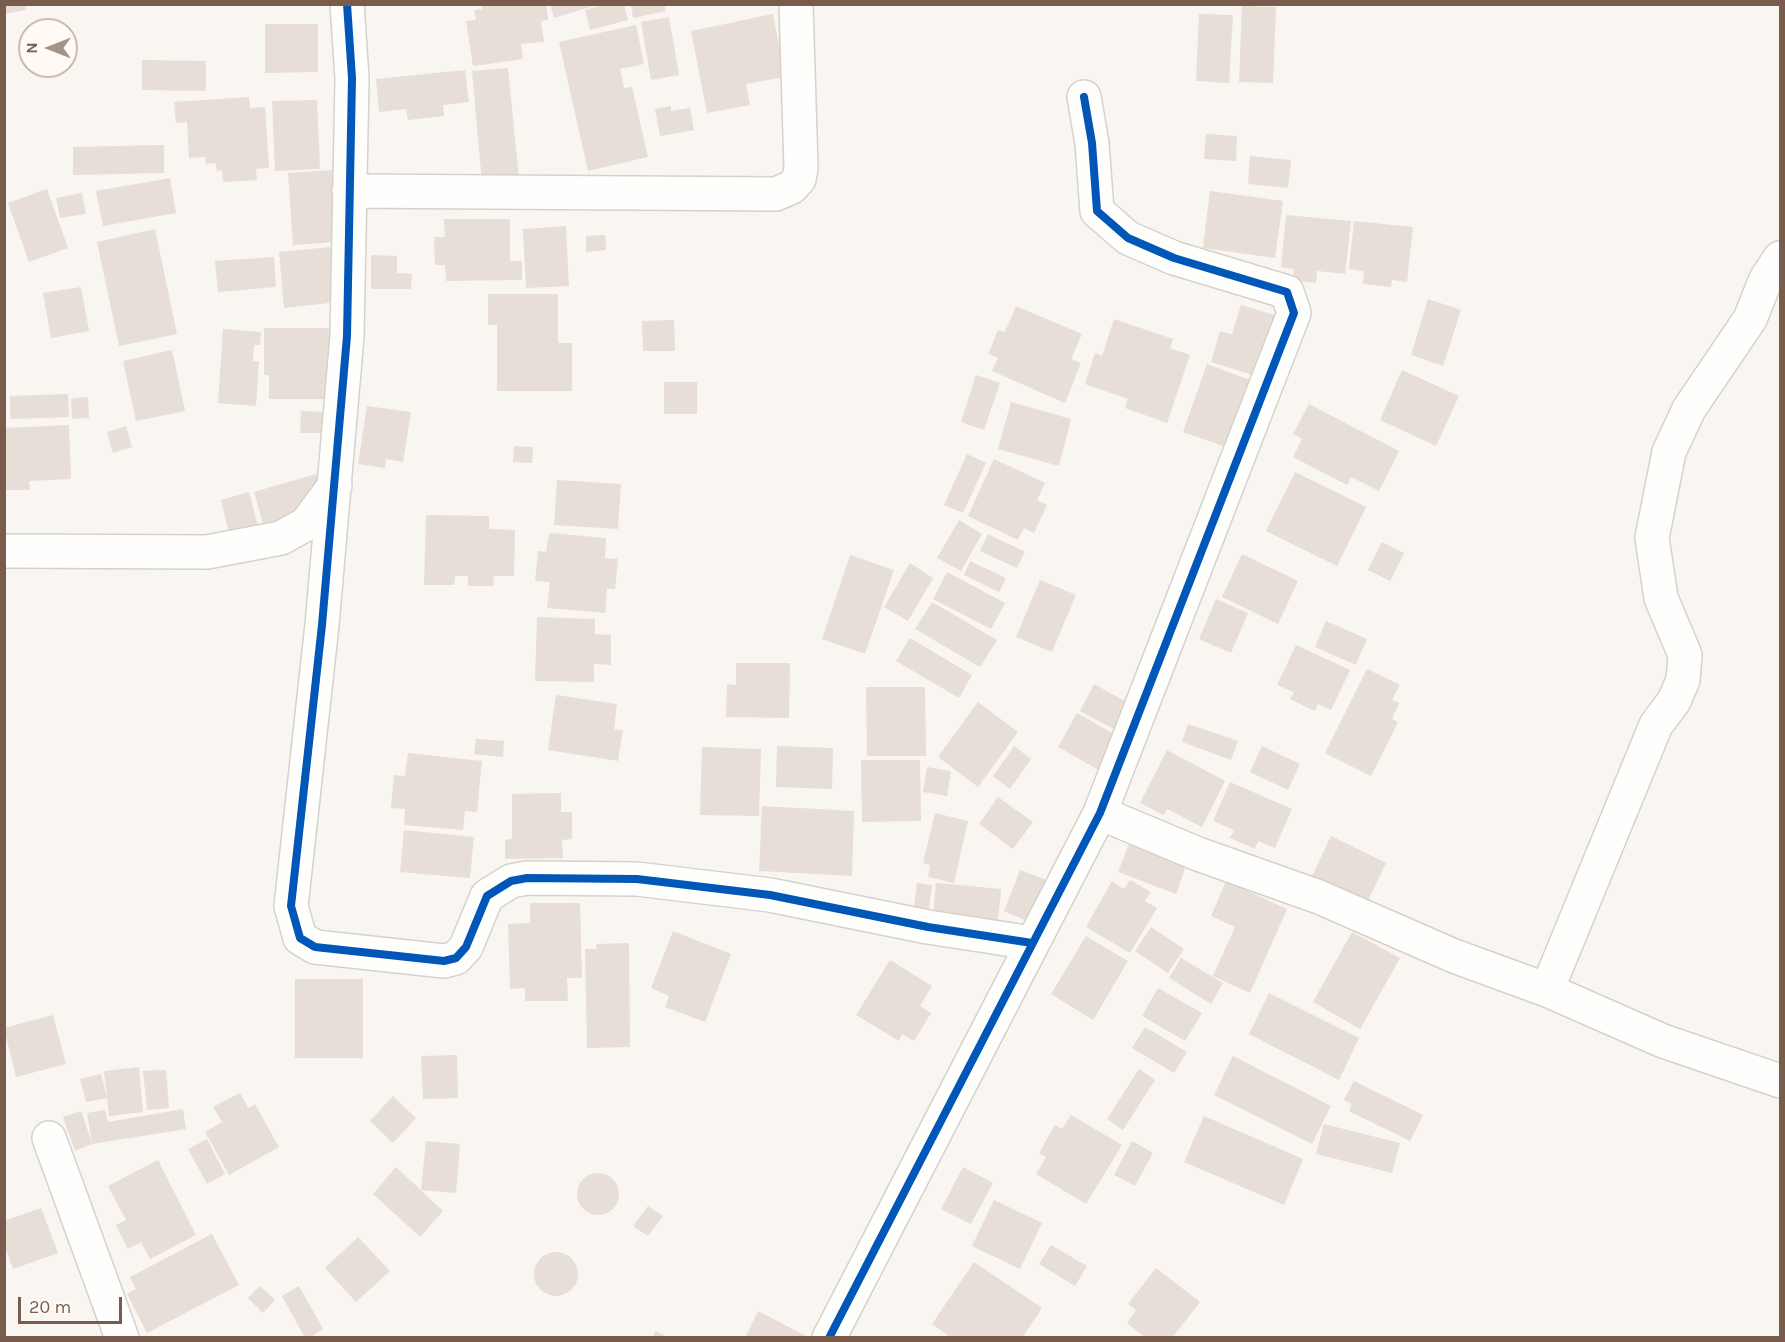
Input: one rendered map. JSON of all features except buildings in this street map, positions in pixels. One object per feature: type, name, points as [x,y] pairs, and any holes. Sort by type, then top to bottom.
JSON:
[{"type":"street","points":[[347,4],[352,78],[347,336],[322,625],[291,906],[294,925],[307,945],[444,961],[456,958],[466,947],[486,896],[511,881],[527,878],[637,879],[770,895],[928,927],[1032,943]]},
{"type":"street","points":[[349,191],[776,194],[792,187],[799,180],[801,168],[796,4]]},
{"type":"street","points":[[829,1338],[1100,813],[1294,313],[1287,292],[1174,258],[1128,238],[1097,211],[1092,143],[1084,97]]},
{"type":"street","points":[[1547,990],[1656,725],[1674,700],[1683,680],[1684,655],[1661,598],[1652,538],[1669,452],[1689,409],[1750,319],[1766,279],[1780,258]]},
{"type":"street","points":[[4,551],[207,552],[281,538],[306,524],[334,485]]},
{"type":"street","points":[[1100,813],[1198,854],[1319,897],[1454,956],[1547,990],[1663,1041],[1780,1081]]},
{"type":"street","points":[[49,1138],[122,1338]]},
{"type":"cycle path","points":[[347,4],[352,78],[347,336],[322,625],[291,906],[300,938],[315,947],[444,961],[456,958],[466,947],[487,896],[511,881],[527,878],[637,879],[770,895],[928,927],[1032,943]]},
{"type":"cycle path","points":[[829,1338],[1100,813],[1294,313],[1287,292],[1174,258],[1128,238],[1097,211],[1092,143],[1084,97]]}]
